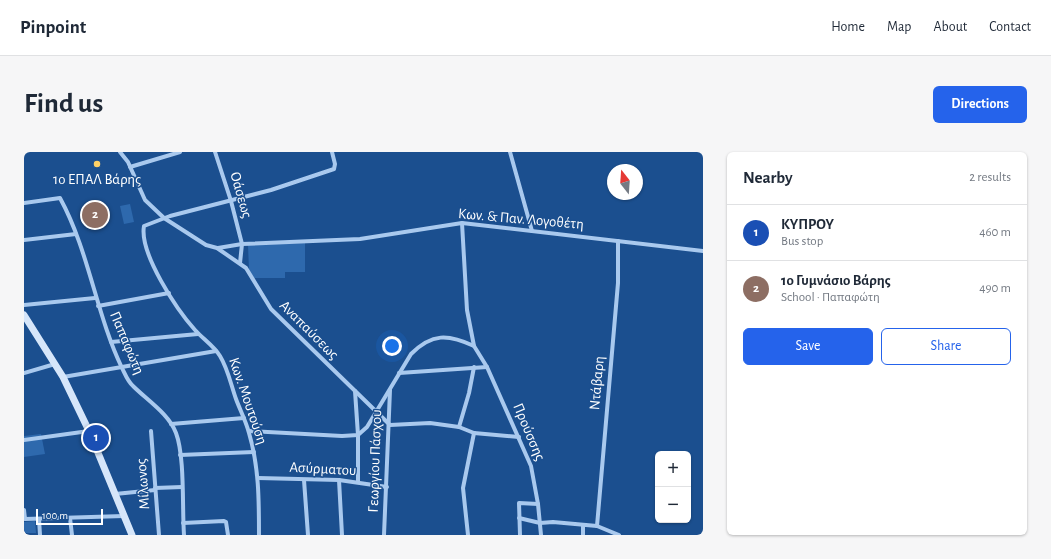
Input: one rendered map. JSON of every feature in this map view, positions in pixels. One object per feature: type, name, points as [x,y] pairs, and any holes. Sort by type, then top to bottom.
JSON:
[{"type":"main road","points":[[24,316],[63,377],[89,431],[132,535]]},
{"type":"street","name":"Αναπαύσεως","points":[[120,152],[130,167],[145,200],[164,218],[206,245],[217,248],[246,268],[272,309],[390,424]]},
{"type":"street","points":[[130,167],[180,152]]},
{"type":"street","name":"Οάσεως","points":[[215,152],[231,200],[242,244]]},
{"type":"street","name":"Κων. Μουτούση","points":[[259,535],[258,478],[254,452],[249,431],[225,366],[216,351],[188,322],[169,293],[147,254],[143,230],[147,224],[164,218],[231,200],[334,169],[335,164],[332,152]]},
{"type":"street","points":[[510,152],[532,231]]},
{"type":"street","name":"Παπαφώτη","points":[[24,203],[60,198],[76,234],[98,306],[122,367],[132,385],[171,424],[177,436],[180,455],[184,535]]},
{"type":"street","points":[[462,223],[467,310],[474,346]]},
{"type":"street","name":"Κων. & Παν. Λογοθέτη","points":[[217,248],[242,244],[360,239],[462,223],[703,251]]},
{"type":"street","points":[[24,240],[76,234]]},
{"type":"street","name":"Ντάβαρη","points":[[597,526],[617,290],[618,242]]},
{"type":"street","points":[[240,263],[242,244]]},
{"type":"street","points":[[98,306],[169,293]]},
{"type":"street","points":[[24,305],[96,298]]},
{"type":"street","points":[[111,342],[198,334]]},
{"type":"street","points":[[249,431],[342,436],[358,435],[367,427],[411,354],[421,344],[431,339],[445,337],[458,339],[474,346]]},
{"type":"street","name":"Προύσσης","points":[[474,346],[487,367],[532,466],[541,535]]},
{"type":"street","points":[[63,377],[216,351]]},
{"type":"street","points":[[24,373],[55,364]]},
{"type":"street","points":[[459,427],[469,393],[474,367]]},
{"type":"street","points":[[399,373],[487,367]]},
{"type":"street","name":"Γεωργίου Πάσχου","points":[[384,535],[390,424],[390,388]]},
{"type":"street","points":[[355,391],[358,435],[358,482]]},
{"type":"street","points":[[171,424],[244,418]]},
{"type":"street","points":[[390,424],[430,423],[459,427],[474,433],[519,437]]},
{"type":"street","points":[[24,440],[89,431]]},
{"type":"street","name":"Μίλωνος","points":[[150,431],[159,535]]},
{"type":"street","points":[[468,535],[463,488],[474,433]]},
{"type":"street","points":[[180,455],[254,452]]},
{"type":"street","name":"Ασύρματου","points":[[258,478],[339,480],[387,487]]},
{"type":"street","points":[[304,480],[308,535]]},
{"type":"street","points":[[339,480],[342,535]]},
{"type":"street","points":[[115,494],[182,487]]},
{"type":"street","points":[[520,535],[520,502],[538,504]]},
{"type":"street","points":[[24,510],[25,519],[124,516]]},
{"type":"street","points":[[40,518],[40,535]]},
{"type":"street","points":[[70,518],[72,535]]},
{"type":"street","points":[[520,518],[540,523],[597,526],[619,535]]},
{"type":"street","points":[[183,523],[224,521],[226,522],[228,535]]},
{"type":"street","points":[[583,525],[584,535]]},
{"type":"shaded area","points":[[130,204],[134,222],[124,224],[120,206]]},
{"type":"shaded area","points":[[305,243],[305,272],[285,272],[285,278],[254,278],[249,270],[248,245]]},
{"type":"shaded area","points":[[41,434],[45,454],[24,457],[24,436]]},
{"type":"shaded area","points":[[35,521],[36,533],[24,533],[24,522]]},
{"type":"place","name":"1ο ΕΠΑΛ Βάρης","points":[[97,164]]},
{"type":"place","name":"1ο Γυμνάσιο Βάρης","points":[[95,215]]},
{"type":"place","name":"ΚΥΠΡΟΥ","points":[[96,438]]}]
